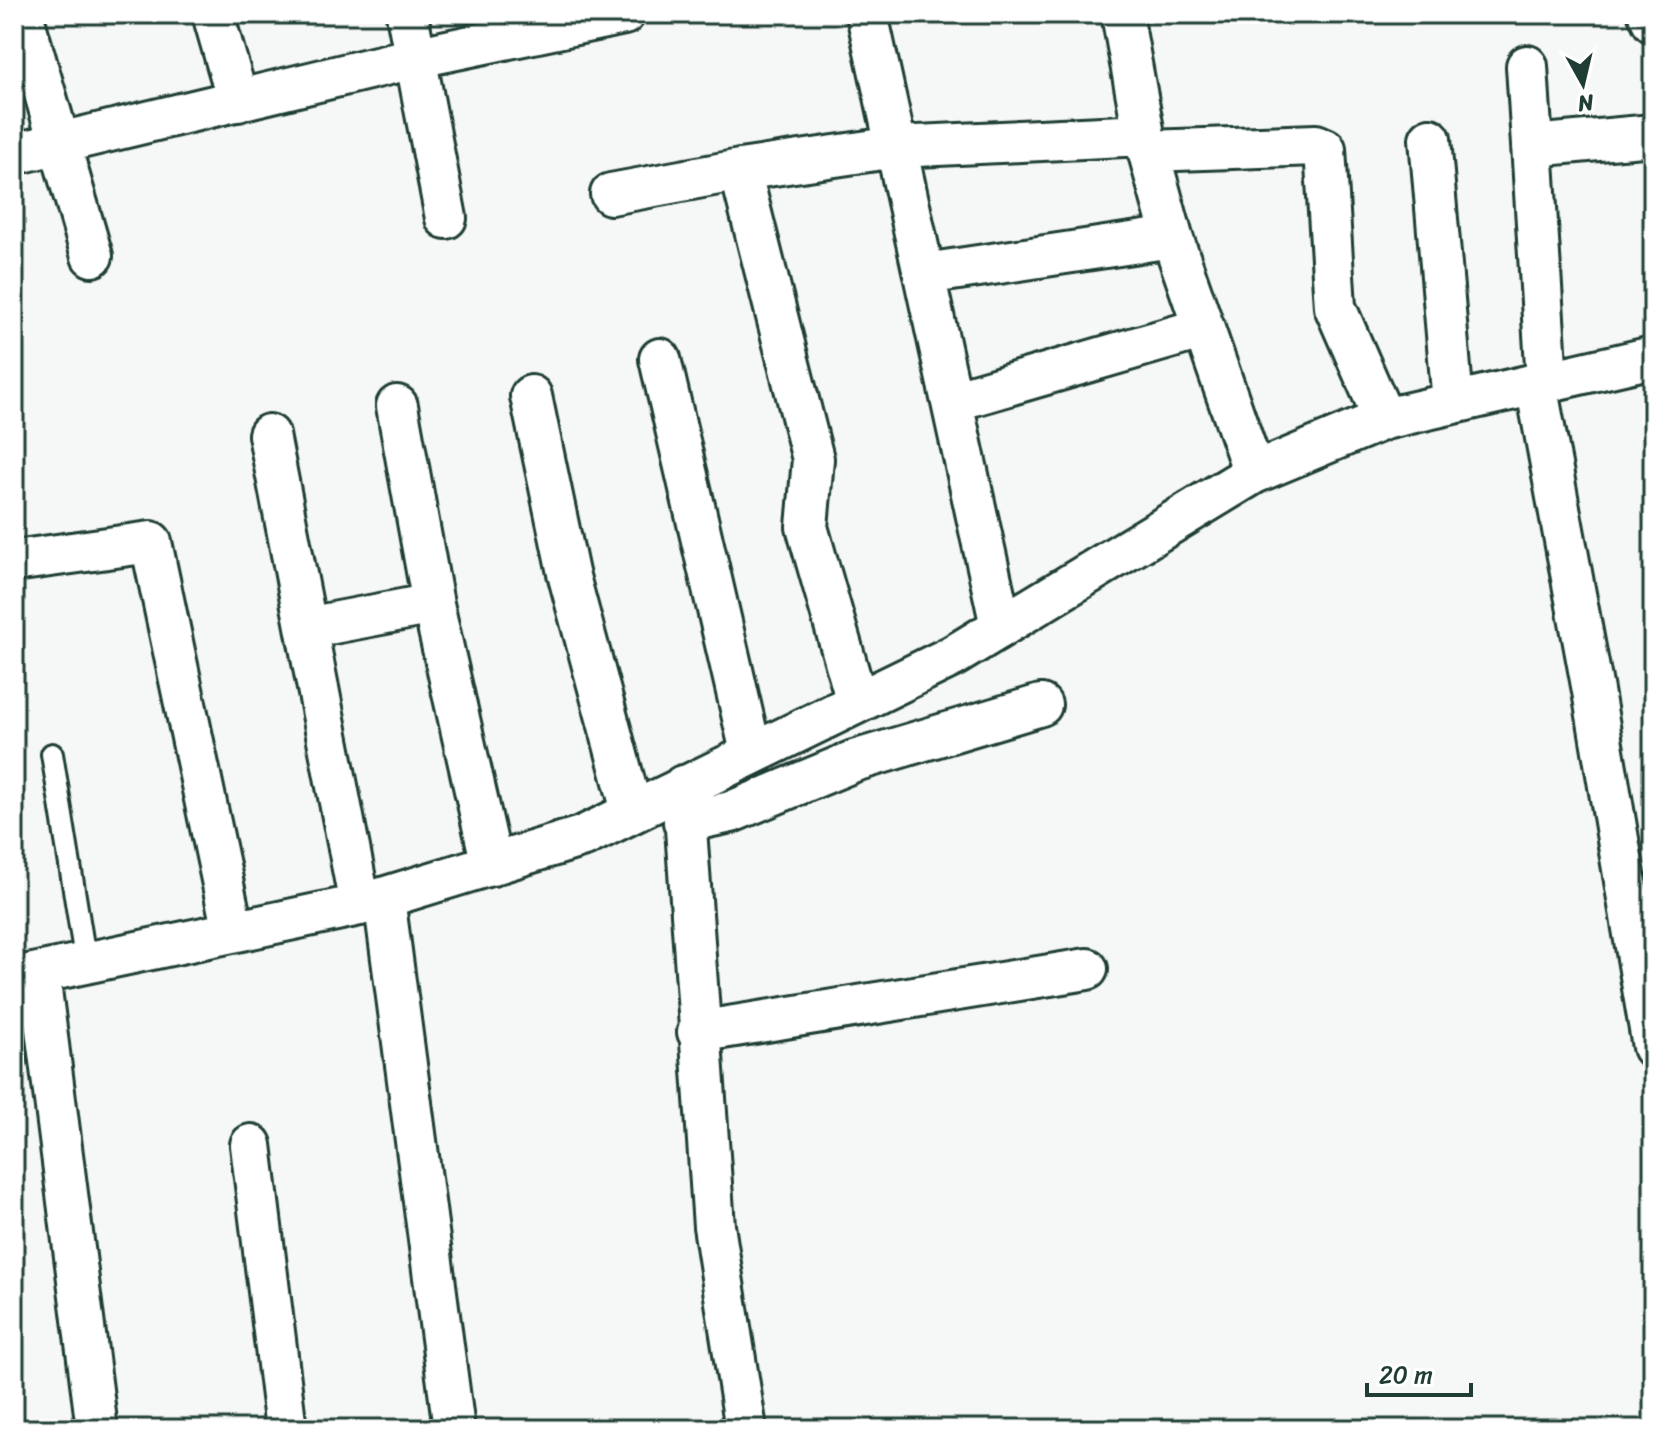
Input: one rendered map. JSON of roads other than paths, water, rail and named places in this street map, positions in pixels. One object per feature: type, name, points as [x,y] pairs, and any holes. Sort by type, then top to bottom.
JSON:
[{"type":"street","points":[[22,14],[92,256]]},
{"type":"street","points":[[213,14],[238,101]]},
{"type":"street","points":[[407,14],[418,57],[446,218]]},
{"type":"street","points":[[14,154],[418,57],[624,14]]},
{"type":"street","points":[[867,14],[1001,626]]},
{"type":"street","points":[[1122,14],[1146,143],[1172,237],[1254,473]]},
{"type":"street","points":[[1649,14],[1653,22]]},
{"type":"street","points":[[1527,66],[1542,383],[1653,1047]]},
{"type":"street","points":[[1533,146],[1653,135]]},
{"type":"street","points":[[1430,139],[1453,403]]},
{"type":"street","points":[[611,194],[740,170],[896,147],[1146,143],[1316,145],[1325,149],[1335,307],[1384,419]]},
{"type":"street","points":[[740,170],[813,459],[807,527],[857,702]]},
{"type":"street","points":[[925,274],[1172,237]]},
{"type":"street","points":[[953,401],[1204,328]]},
{"type":"street","points":[[684,804],[751,752],[953,656],[1254,473],[1384,419],[1653,357]]},
{"type":"street","points":[[660,359],[751,752]]},
{"type":"street","points":[[531,396],[568,573],[632,811]]},
{"type":"street","points":[[397,406],[433,604],[492,865]]},
{"type":"street","points":[[269,435],[307,628],[372,902],[454,1429]]},
{"type":"street","points":[[14,561],[151,542],[233,932]]},
{"type":"street","points":[[307,628],[433,604]]},
{"type":"street","points":[[97,1429],[27,976],[372,902],[584,836],[632,811],[684,804],[731,812],[854,761],[1041,705]]},
{"type":"street","points":[[684,804],[714,1226],[746,1429]]},
{"type":"street","points":[[698,1032],[1087,969]]},
{"type":"street","points":[[251,1145],[286,1429]]},
{"type":"lane","points":[[52,754],[86,964]]}]
